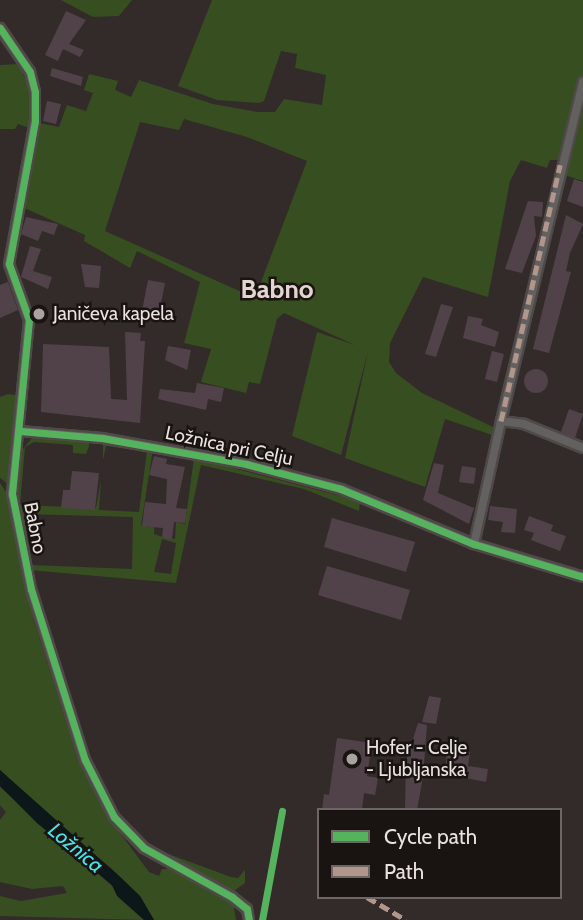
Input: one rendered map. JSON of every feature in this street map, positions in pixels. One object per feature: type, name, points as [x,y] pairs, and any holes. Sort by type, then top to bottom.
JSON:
[{"type":"street","name":"Babno","points":[[0,28],[30,72],[35,92],[35,121],[9,264],[29,320],[12,494],[31,589],[85,760],[103,801],[127,835],[144,848],[233,897],[247,909],[249,920]]},
{"type":"street","points":[[474,544],[560,165],[583,82]]},
{"type":"street","points":[[500,421],[524,424],[583,448]]},
{"type":"street","name":"Ložnica pri Celju","points":[[20,431],[113,440],[246,464],[341,489],[474,544],[583,577]]},
{"type":"green space","points":[[61,0],[132,0],[119,16],[93,17]]},
{"type":"green space","points":[[212,0],[583,0],[583,75],[559,160],[550,160],[547,168],[521,160],[510,181],[488,297],[423,277],[390,343],[389,362],[396,373],[422,393],[493,427],[492,435],[445,419],[425,487],[345,458],[368,351],[341,455],[292,436],[317,332],[355,345],[284,313],[277,319],[260,384],[249,382],[246,393],[201,382],[211,349],[184,343],[200,282],[137,251],[130,268],[84,241],[85,235],[22,207],[39,123],[59,127],[67,105],[86,111],[93,93],[84,90],[89,74],[118,81],[115,90],[131,97],[139,80],[213,104],[258,112],[275,112],[284,99],[322,105],[326,75],[295,68],[297,54],[281,51],[264,101],[259,103],[217,100],[178,86]],"holes":[[[184,119],[247,137],[307,161],[255,298],[105,231],[140,122],[179,130]]]},
{"type":"green space","points":[[19,64],[32,96],[30,128],[18,124],[15,129],[0,129],[0,65]]},
{"type":"green space","points":[[583,91],[583,181],[561,174]]},
{"type":"green space","points":[[8,394],[20,396],[10,486],[0,478],[0,397]]},
{"type":"green space","points":[[32,438],[89,441],[86,454],[73,453],[73,445],[34,442],[25,447],[20,505],[96,508],[101,480],[99,510],[139,512],[147,451],[106,446],[103,460],[103,443],[153,449],[141,525],[150,527],[156,502],[154,534],[163,537],[175,539],[176,522],[185,524],[194,458],[360,501],[359,511],[304,489],[201,465],[176,583],[29,570],[17,497],[19,454]],"holes":[[[24,514],[133,517],[132,569],[32,565]],[[162,539],[176,543],[171,574],[154,572]]]},
{"type":"green space","points":[[0,483],[10,498],[34,621],[71,737],[106,814],[149,872],[159,876],[162,869],[169,869],[200,883],[233,902],[236,920],[154,920],[140,896],[111,868],[45,815],[0,770]]},
{"type":"green space","points":[[0,787],[112,886],[144,920],[0,916],[0,896],[21,901],[67,893],[63,886],[32,889],[0,882],[0,820],[6,812],[0,805]]},
{"type":"green space","points":[[171,855],[231,877],[238,878],[245,870],[245,883],[234,891],[168,858]]},
{"type":"water","name":"Ložnica","points":[[0,770],[140,896],[154,920],[144,920],[117,896],[112,885],[37,823],[0,786]]},
{"type":"building","points":[[66,11],[86,20],[69,44],[84,50],[80,57],[63,49],[58,61],[45,55]]},
{"type":"building","points":[[52,68],[83,77],[81,86],[50,76]]},
{"type":"building","points":[[47,101],[61,104],[56,124],[43,121]]},
{"type":"building","points":[[574,179],[583,182],[583,207],[567,201]]},
{"type":"building","points":[[528,201],[543,202],[542,217],[534,216],[536,236],[522,273],[505,269]]},
{"type":"building","points":[[566,215],[583,224],[570,253],[566,271],[571,272],[549,353],[533,349]]},
{"type":"building","points":[[26,217],[58,224],[54,235],[42,231],[38,241],[21,234]]},
{"type":"building","points":[[30,246],[41,249],[33,271],[52,277],[48,289],[21,277]]},
{"type":"building","points":[[81,264],[101,266],[99,288],[85,287]]},
{"type":"building","points":[[148,280],[165,283],[159,314],[142,311]]},
{"type":"building","points":[[8,282],[18,310],[0,318],[0,285]]},
{"type":"building","points":[[441,304],[453,307],[436,357],[425,354]]},
{"type":"building","points":[[468,316],[483,319],[481,325],[499,332],[495,347],[463,338]]},
{"type":"building","points":[[125,332],[141,333],[140,341],[145,341],[140,423],[41,412],[43,344],[109,347],[111,399],[127,400]]},
{"type":"building","points":[[168,346],[191,350],[187,370],[165,360]]},
{"type":"building","points":[[492,351],[504,354],[497,382],[485,379]]},
{"type":"building","points":[[536,369],[545,372],[548,381],[545,390],[536,393],[527,390],[524,381],[527,372]]},
{"type":"building","points":[[197,383],[224,388],[221,402],[208,399],[206,410],[158,399],[160,389],[195,393]]},
{"type":"building","points":[[569,409],[583,414],[575,438],[561,432]]},
{"type":"building","points":[[154,456],[167,459],[166,464],[185,467],[176,508],[187,509],[185,523],[174,522],[172,539],[162,538],[163,528],[142,526],[145,502],[166,504],[167,479],[149,475]]},
{"type":"building","points":[[434,463],[444,465],[438,493],[474,508],[469,524],[423,500]]},
{"type":"building","points":[[462,466],[476,468],[474,484],[459,482]]},
{"type":"building","points":[[72,471],[99,473],[95,510],[61,508],[63,490],[70,490]]},
{"type":"building","points":[[490,506],[517,509],[515,533],[501,532],[503,522],[488,520]]},
{"type":"building","points":[[529,516],[553,525],[551,531],[566,536],[560,551],[531,540],[534,533],[524,530]]},
{"type":"building","points":[[332,518],[415,542],[406,572],[324,547]]},
{"type":"building","points":[[327,566],[410,590],[401,620],[318,595]]},
{"type":"building","points":[[429,696],[441,698],[436,724],[422,722]]},
{"type":"building","points":[[418,723],[427,725],[417,808],[405,808],[406,761]]},
{"type":"building","name":"Hofer - Celje - Ljubljanska","points":[[337,738],[372,743],[367,776],[378,778],[375,795],[364,793],[362,808],[322,808],[324,794],[329,795]]},
{"type":"building","points":[[447,748],[470,752],[468,766],[488,769],[486,782],[445,774]]},
{"type":"marked path","points":[[501,421],[560,165]]},
{"type":"marked path","points":[[370,899],[406,920]]},
{"type":"cycle path","points":[[0,28],[30,72],[35,92],[35,121],[9,264],[29,320],[12,494],[31,589],[85,760],[114,817],[144,848],[232,897],[247,909],[249,920]]},
{"type":"cycle path","points":[[20,431],[102,438],[246,464],[341,489],[474,544],[583,577]]},
{"type":"cycle path","points":[[262,920],[282,811]]},
{"type":"place","name":"Janičeva kapela","points":[[39,314]]},
{"type":"place","name":"Hofer - Celje - Ljubljanska","points":[[352,759]]},
{"type":"district","name":"Babno","points":[[277,290]]}]
